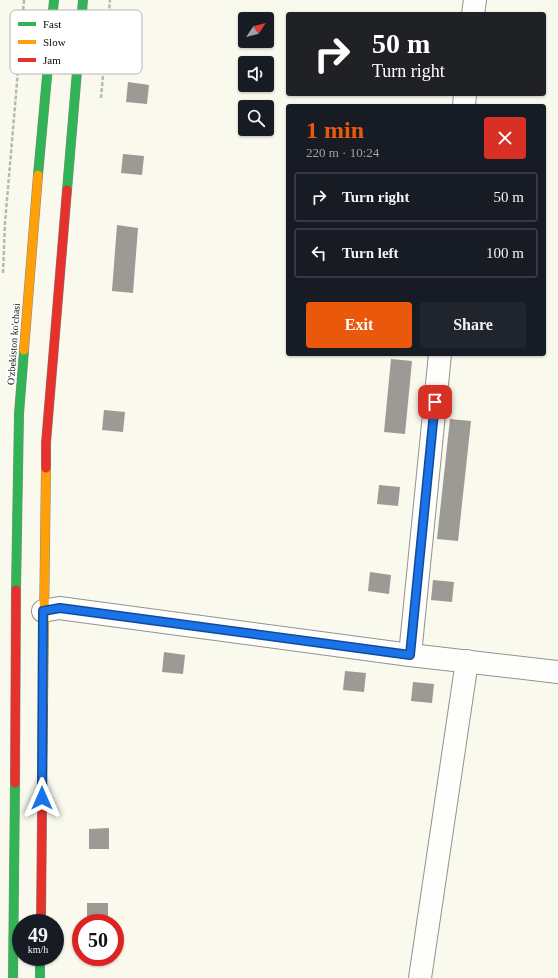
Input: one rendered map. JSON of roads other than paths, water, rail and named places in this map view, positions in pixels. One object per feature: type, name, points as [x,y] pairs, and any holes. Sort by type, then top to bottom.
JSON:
[{"type":"main road","name":"O'zbekiston ko'chasi","points":[[53,10],[54,0]]},
{"type":"main road","points":[[82,10],[83,0]]},
{"type":"main road","name":"O'zbekiston ko'chasi","points":[[13,978],[16,581],[19,414],[33,224],[47,74]]},
{"type":"main road","points":[[41,914],[43,611],[46,443],[77,74]]},
{"type":"main road","points":[[40,966],[40,978]]},
{"type":"street","points":[[473,12],[474,0]]},
{"type":"street","points":[[410,655],[440,356]]},
{"type":"street","points":[[43,611],[60,608],[410,655],[558,672]]},
{"type":"street","points":[[420,978],[467,661]]}]
